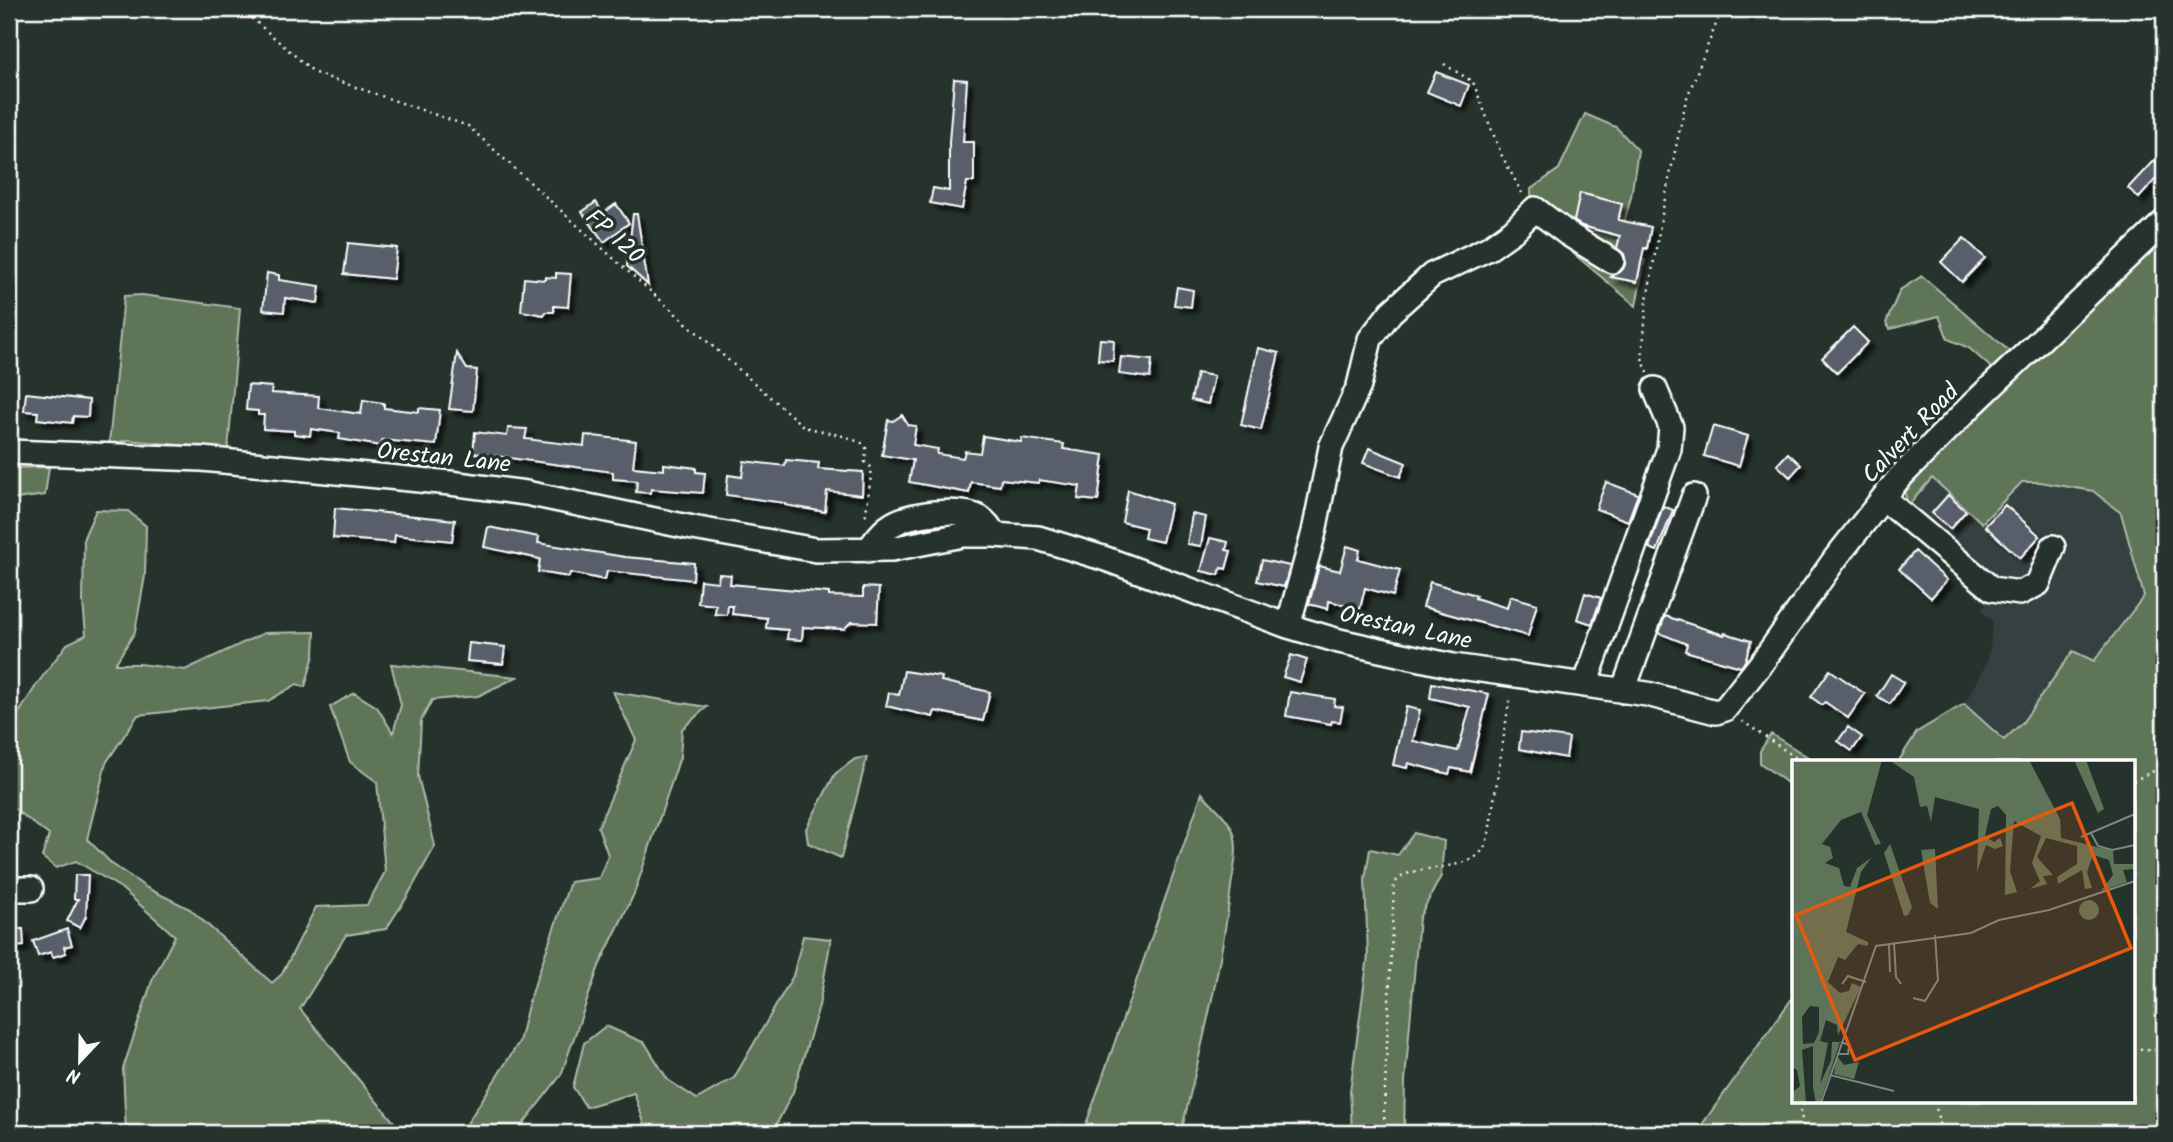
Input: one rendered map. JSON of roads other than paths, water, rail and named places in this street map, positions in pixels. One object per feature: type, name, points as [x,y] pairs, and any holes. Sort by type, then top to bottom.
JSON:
[{"type":"street","points":[[1288,626],[1314,532],[1331,447],[1359,386],[1370,340],[1391,312],[1432,275],[1489,248],[1513,232],[1535,209],[1568,234],[1612,261]]},
{"type":"street","name":"Calvert Road","points":[[1725,709],[1763,661],[1835,558],[1899,478],[2164,222]]},
{"type":"street","points":[[1585,685],[1669,449],[1671,427],[1655,389]]},
{"type":"street","name":"Orestan Lane","points":[[9,452],[202,459],[450,482],[526,493],[796,547],[892,549],[963,536],[1038,538],[1072,547],[1288,626],[1394,654],[1666,698],[1708,710],[1725,709]]},
{"type":"street","points":[[1623,691],[1694,496]]},
{"type":"street","points":[[1883,498],[1992,589],[2020,593],[2038,584],[2053,547]]}]
